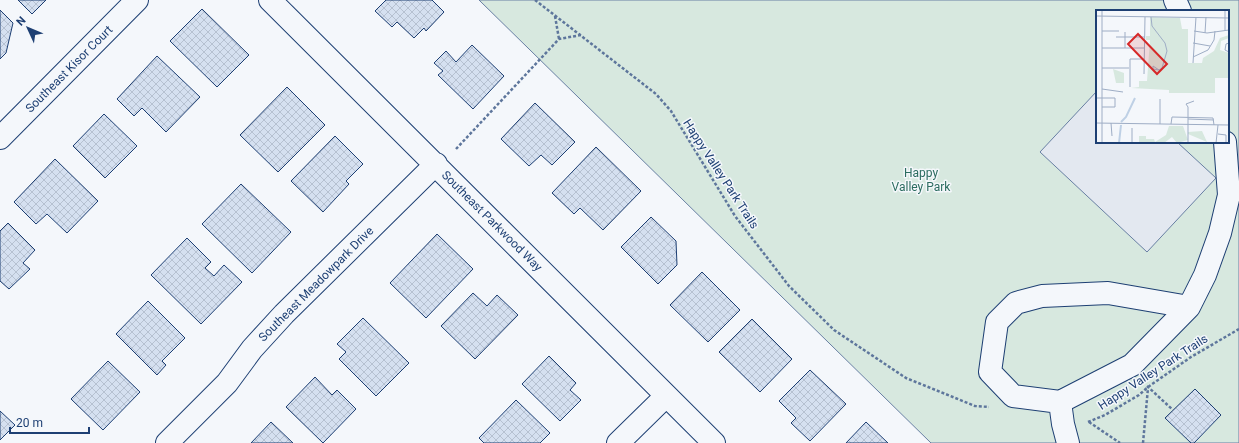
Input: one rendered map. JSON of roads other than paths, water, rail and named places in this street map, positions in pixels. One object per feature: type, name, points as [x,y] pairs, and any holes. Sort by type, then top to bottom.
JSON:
[{"type":"street","name":"Southeast Kisor Court","points":[[0,138],[137,0]]},
{"type":"street","name":"Southeast Parkwood Way","points":[[270,0],[714,443]]},
{"type":"street","points":[[1174,0],[1179,10]]},
{"type":"street","points":[[1189,307],[1108,293],[1042,296],[1016,302],[998,322],[990,372],[1013,396],[1060,402],[1132,365],[1189,307],[1205,275],[1220,233],[1229,195],[1225,143]]},
{"type":"street","name":"Southeast Meadowpark Drive","points":[[167,443],[227,383],[252,349],[284,314],[437,166]]},
{"type":"street","points":[[618,443],[666,396]]},
{"type":"street","points":[[1060,402],[1063,424],[1068,443]]},
{"type":"park label","name":"Happy Valley Park","points":[[921,180]]}]
